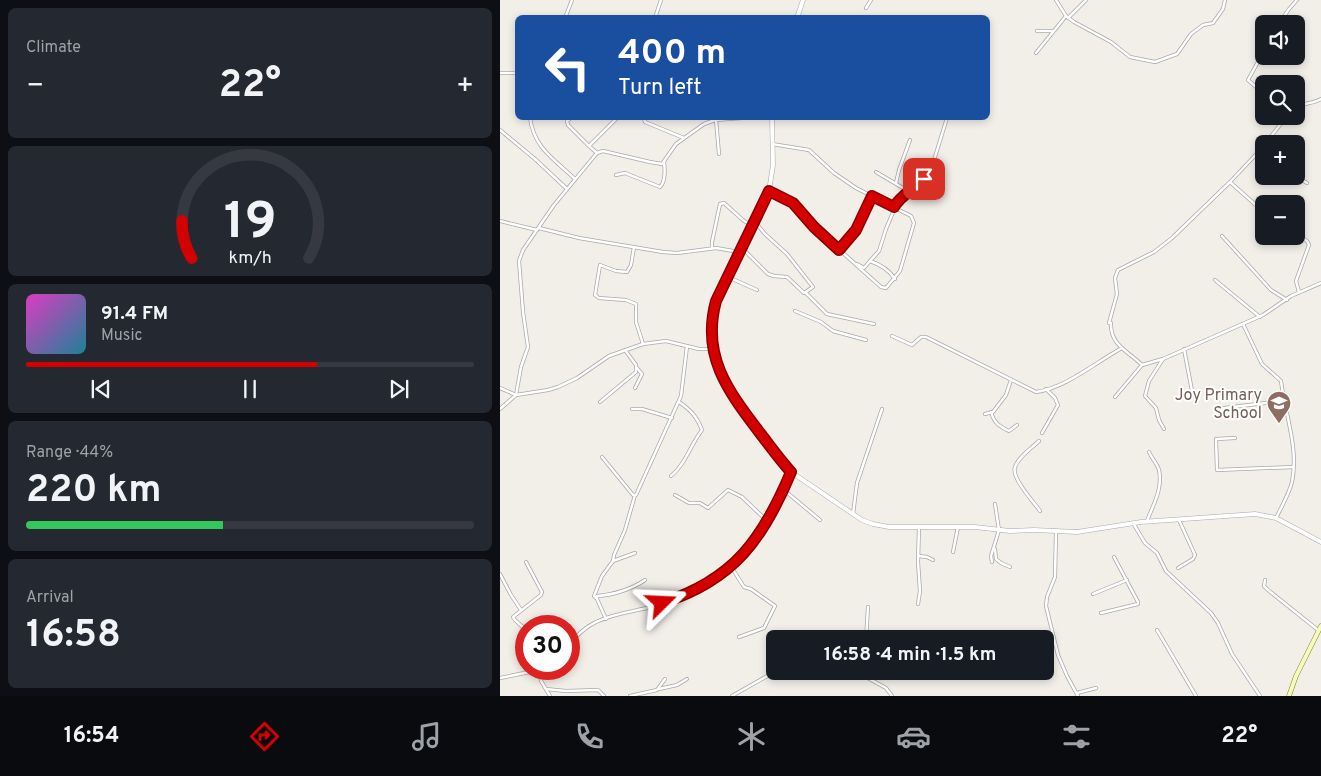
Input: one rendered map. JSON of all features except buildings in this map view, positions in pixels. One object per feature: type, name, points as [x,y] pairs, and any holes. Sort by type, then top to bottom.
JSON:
[{"type":"main road","points":[[1289,696],[1296,676],[1320,628]]},
{"type":"street","points":[[566,15],[572,0]]},
{"type":"street","points":[[656,15],[661,0]]},
{"type":"street","points":[[798,15],[803,0]]},
{"type":"street","points":[[866,8],[871,0]]},
{"type":"street","points":[[1056,0],[1067,17],[1088,31],[1111,42],[1130,57],[1158,62],[1177,54],[1191,34],[1199,27],[1213,23],[1223,9],[1225,0]]},
{"type":"street","points":[[1036,54],[1053,31],[1086,0]]},
{"type":"street","points":[[1285,15],[1297,0]]},
{"type":"street","points":[[1037,31],[1053,31]]},
{"type":"street","points":[[1255,86],[1248,80],[1256,65]]},
{"type":"street","points":[[500,73],[515,73]]},
{"type":"street","points":[[1305,103],[1321,99]]},
{"type":"street","points":[[530,120],[538,143],[575,179]]},
{"type":"street","points":[[569,120],[568,126],[597,153]]},
{"type":"street","points":[[589,146],[615,120]]},
{"type":"street","points":[[644,120],[645,122],[684,138]]},
{"type":"street","points":[[616,175],[625,173],[660,187],[663,184],[665,172],[664,162],[672,148],[700,127],[716,120],[719,154]]},
{"type":"street","points":[[772,120],[773,165],[769,191],[716,301],[712,318],[711,337],[719,371],[731,394],[791,472],[862,520],[880,527],[959,526],[999,530],[1091,531],[1147,521],[1255,514],[1276,518],[1321,542]]},
{"type":"street","points":[[851,260],[864,268],[879,251],[894,207],[899,198],[908,193],[930,172],[946,120]]},
{"type":"street","points":[[1272,135],[1280,125]]},
{"type":"street","points":[[500,130],[567,189]]},
{"type":"street","points":[[896,183],[910,140]]},
{"type":"street","points":[[769,191],[793,203],[814,227],[883,288],[886,288],[895,279],[900,271],[914,220],[909,214],[845,180],[809,150],[772,144]]},
{"type":"street","points":[[516,395],[521,367],[528,347],[518,261],[523,250],[567,189],[597,153],[608,152],[660,164],[664,162]]},
{"type":"street","points":[[1142,365],[1122,348],[1110,333],[1109,323],[1117,294],[1115,278],[1117,272],[1121,268],[1154,252],[1172,238],[1230,182],[1255,154]]},
{"type":"street","points":[[876,172],[896,183],[908,193]]},
{"type":"street","points":[[1230,182],[1255,204]]},
{"type":"street","points":[[839,250],[856,230],[872,196]]},
{"type":"street","points":[[712,248],[720,204],[724,203],[744,221],[754,224],[788,254],[813,286],[806,293]]},
{"type":"street","points":[[500,221],[579,238],[670,253],[712,248],[739,252]]},
{"type":"street","points":[[1222,236],[1271,290],[1287,300]]},
{"type":"street","points":[[1299,292],[1296,281],[1301,272],[1309,245],[1305,240]]},
{"type":"street","points":[[634,247],[631,265],[627,272],[616,271],[600,265],[596,297],[626,300],[636,304],[636,322],[643,344]]},
{"type":"street","points":[[742,248],[768,274],[787,277],[827,314],[874,324]]},
{"type":"street","points":[[870,261],[879,265],[895,279]]},
{"type":"street","points":[[727,276],[757,290]]},
{"type":"street","points":[[1215,280],[1260,317]]},
{"type":"street","points":[[1115,397],[1142,365],[1162,359],[1260,317],[1299,292],[1321,283]]},
{"type":"street","points":[[795,311],[821,322],[833,331],[866,340]]},
{"type":"street","points":[[1242,324],[1262,364],[1281,381],[1283,401],[1293,443],[1292,479],[1276,518]]},
{"type":"street","points":[[892,336],[912,345],[924,336],[1036,392],[1055,386],[1107,359],[1122,348]]},
{"type":"street","points":[[500,409],[516,395],[558,387],[577,378],[609,356],[643,344],[666,341],[702,349],[713,349]]},
{"type":"street","points":[[606,619],[594,596],[602,576],[613,561],[632,510],[635,495],[679,402],[682,393],[687,346]]},
{"type":"street","points":[[1184,349],[1193,396]]},
{"type":"street","points":[[625,350],[642,374],[635,388]]},
{"type":"street","points":[[1162,359],[1149,381],[1145,396],[1156,408],[1164,429]]},
{"type":"street","points":[[600,402],[634,374],[637,368]]},
{"type":"street","points":[[985,414],[991,412],[1006,395],[1011,380]]},
{"type":"street","points":[[500,388],[516,395]]},
{"type":"street","points":[[1042,433],[1058,405],[1057,401],[1046,389]]},
{"type":"street","points":[[1216,409],[1283,401]]},
{"type":"street","points":[[670,476],[676,472],[702,430],[698,418],[679,402]]},
{"type":"street","points":[[853,514],[857,484],[882,408]]},
{"type":"street","points":[[632,409],[642,409],[672,418]]},
{"type":"street","points":[[991,412],[993,420],[999,426],[1009,431],[1017,425]]},
{"type":"street","points":[[1235,438],[1216,440],[1217,470],[1292,467]]},
{"type":"street","points":[[1039,441],[1022,456],[1014,467],[1014,472],[1019,483],[1040,510]]},
{"type":"street","points":[[1147,521],[1157,498],[1159,482],[1159,471],[1149,452]]},
{"type":"street","points":[[602,457],[635,495]]},
{"type":"street","points":[[580,634],[590,625],[662,603],[701,588],[732,566],[755,540],[784,490],[791,472]]},
{"type":"street","points":[[675,495],[689,503],[700,503],[708,508],[728,490],[742,497],[766,520]]},
{"type":"street","points":[[784,490],[820,520]]},
{"type":"street","points":[[992,562],[991,556],[999,530],[995,504]]},
{"type":"street","points":[[1178,518],[1195,555],[1193,559],[1178,568]]},
{"type":"street","points":[[1133,523],[1145,543],[1157,553],[1166,571],[1211,613],[1218,623],[1236,661],[1260,696]]},
{"type":"street","points":[[953,552],[959,526]]},
{"type":"street","points":[[918,604],[920,591],[918,562],[919,527]]},
{"type":"street","points":[[1056,532],[1055,577],[1046,606],[1058,655],[1067,676],[1078,694],[1096,688]]},
{"type":"street","points":[[994,548],[996,559],[1010,567]]},
{"type":"street","points":[[613,561],[635,553]]},
{"type":"street","points":[[919,556],[932,560]]},
{"type":"street","points":[[1101,613],[1138,604],[1114,557]]},
{"type":"street","points":[[515,615],[541,595],[542,592],[526,562]]},
{"type":"street","points":[[732,566],[744,587],[751,589],[775,606],[764,628],[740,637]]},
{"type":"street","points":[[500,574],[521,610]]},
{"type":"street","points":[[596,598],[636,586],[644,580]]},
{"type":"street","points":[[1093,594],[1127,580]]},
{"type":"street","points":[[1265,580],[1264,586],[1268,590],[1320,628]]},
{"type":"street","points":[[867,630],[868,607]]},
{"type":"street","points":[[1157,630],[1196,696]]},
{"type":"street","points":[[1316,636],[1321,638]]},
{"type":"street","points":[[500,678],[515,675]]},
{"type":"street","points":[[732,696],[766,677]]},
{"type":"street","points":[[657,690],[665,679]]},
{"type":"street","points":[[630,696],[669,688],[687,679]]},
{"type":"street","points":[[541,680],[550,696]]},
{"type":"street","points":[[873,680],[886,688],[892,696]]},
{"type":"street","points":[[546,689],[566,692],[598,690],[604,696]]},
{"type":"place","name":"Joy Primary School","points":[[1279,424]]},
{"type":"route","points":[[662,603],[701,588],[719,576],[748,550],[781,495],[791,472],[724,383],[719,371],[711,337],[712,318],[716,301],[769,191],[793,203],[814,227],[839,250],[856,230],[872,196],[894,207],[899,198],[912,191],[924,179]]}]
